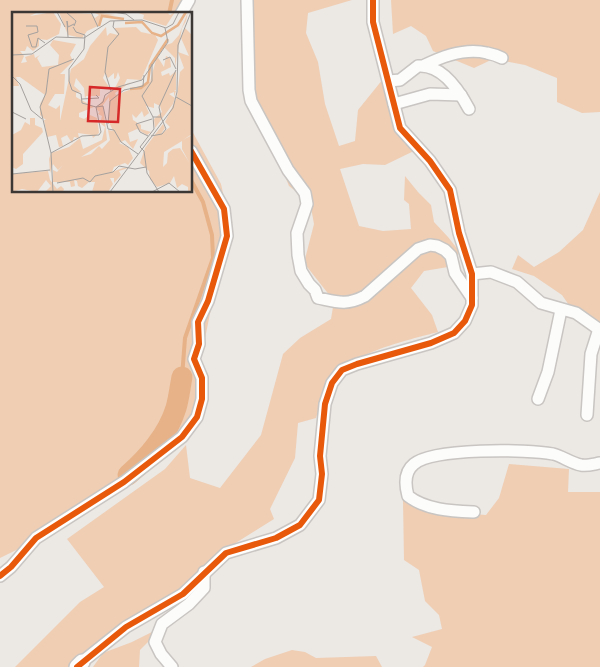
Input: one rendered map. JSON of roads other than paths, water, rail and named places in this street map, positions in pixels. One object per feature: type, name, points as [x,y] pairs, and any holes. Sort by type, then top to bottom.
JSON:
[{"type":"street","points":[[182,12],[189,0]]},
{"type":"street","points":[[247,0],[249,90],[252,101],[288,170],[305,193],[307,204],[297,233],[298,255],[301,271],[315,290],[318,298],[342,303],[354,302],[365,296],[418,249],[430,245],[445,250],[451,256],[455,273],[472,298]]},
{"type":"street","points":[[80,664],[126,626],[183,594],[226,553],[276,538],[300,526],[319,500],[322,474],[320,456],[325,404],[332,383],[342,370],[431,343],[454,333],[465,321],[472,305],[472,274],[450,190],[430,161],[400,128],[373,22],[373,0]]},
{"type":"street","points":[[389,82],[400,80],[418,66],[440,58],[464,53],[487,52],[502,58]]},
{"type":"street","points":[[425,65],[432,67],[454,86],[469,109]]},
{"type":"street","points":[[394,104],[430,94],[461,95]]},
{"type":"street","points":[[0,576],[11,567],[36,538],[124,482],[182,437],[197,417],[202,399],[202,378],[194,359],[199,344],[198,322],[208,301],[227,236],[224,209],[192,153]]},
{"type":"street","points":[[472,274],[492,272],[517,282],[541,303],[576,313],[599,329],[591,354],[587,415]]},
{"type":"street","points":[[538,400],[548,372],[561,310]]},
{"type":"street","points":[[474,512],[448,510],[414,501],[408,496],[406,482],[408,472],[413,464],[429,457],[502,450],[554,454],[582,465],[600,463]]},
{"type":"street","points":[[172,667],[161,654],[155,642],[162,624],[189,604],[204,588],[204,572]]},
{"type":"waterway","points":[[169,12],[172,0]]},
{"type":"waterway","points":[[182,377],[185,338],[213,258],[212,235],[203,202],[192,182]]},
{"type":"waterway","points":[[128,475],[150,453],[168,427],[176,408],[182,377]]}]
